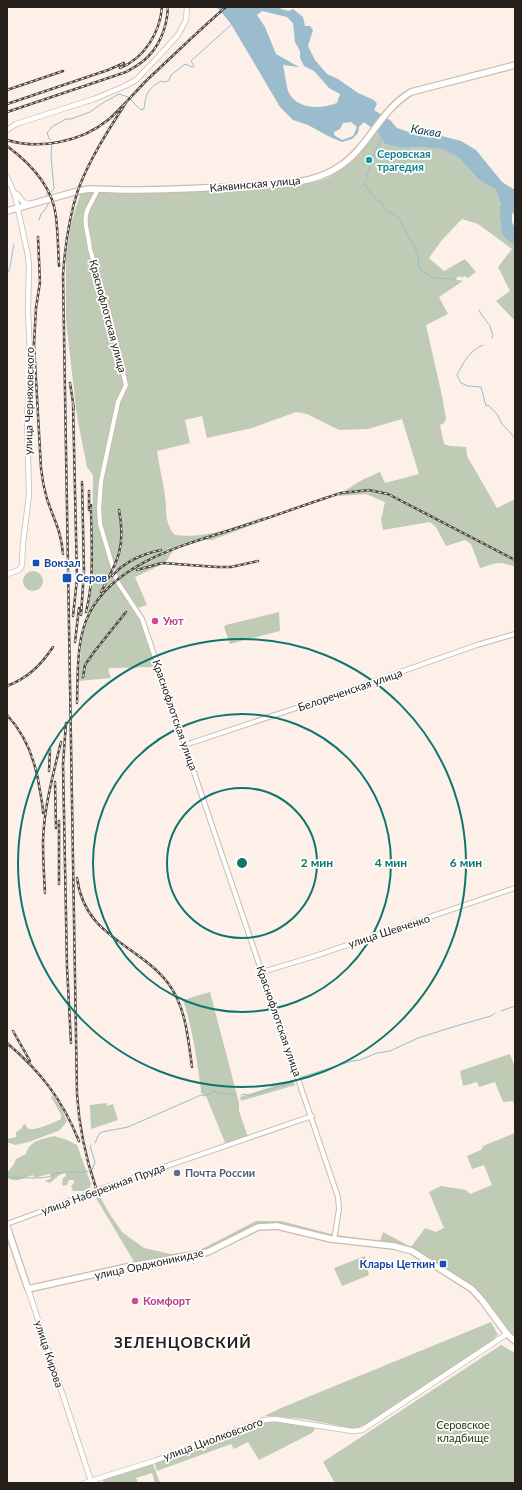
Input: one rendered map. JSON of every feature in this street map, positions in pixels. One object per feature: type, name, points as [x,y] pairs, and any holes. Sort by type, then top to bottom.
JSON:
[{"type":"main road","points":[[7,130],[16,124],[94,99],[136,80],[178,35],[186,20],[186,7]]},
{"type":"main road","name":"Каквинская улица","points":[[7,211],[78,191],[98,189],[189,190],[276,185],[297,182],[324,175],[340,166],[351,157],[389,108],[404,96],[422,88],[515,65]]},
{"type":"main road","points":[[7,177],[23,202],[29,204]]},
{"type":"main road","name":"улица Черняховского","points":[[7,574],[19,570],[22,565],[29,495],[28,413],[31,377],[28,311],[28,265],[26,241],[14,190]]},
{"type":"main road","name":"улица Кирова","points":[[7,1225],[91,1480]]},
{"type":"main road","name":"улица Орджоникидзе","points":[[28,1289],[208,1252],[258,1227],[285,1227],[334,1240],[394,1246],[412,1251],[472,1289],[507,1334],[515,1341]]},
{"type":"main road","name":"улица Циолковского","points":[[84,1483],[154,1461],[263,1420],[275,1419],[352,1431],[362,1430],[507,1334]]},
{"type":"street","name":"Краснофлотская улица","points":[[98,189],[87,211],[86,223],[90,240],[90,249],[110,317],[126,384],[118,402],[101,481],[99,508],[100,524],[117,581],[142,620],[312,1116],[340,1203],[334,1240]]},
{"type":"street","name":"Белореченская улица","points":[[185,745],[318,701],[477,645],[515,634]]},
{"type":"street","name":"улица Шевченко","points":[[262,972],[312,957],[515,888]]},
{"type":"street","name":"улица Набережная Пруда","points":[[7,1225],[106,1187],[312,1116]]},
{"type":"green space","points":[[377,132],[385,144],[401,148],[418,147],[441,149],[458,157],[479,180],[496,190],[501,205],[499,206],[501,227],[512,245],[515,245],[515,321],[496,301],[510,291],[498,267],[512,249],[478,224],[462,219],[442,240],[429,258],[444,271],[465,259],[476,272],[468,278],[464,276],[462,278],[460,276],[455,279],[463,281],[439,297],[448,314],[426,325],[446,419],[444,423],[440,425],[444,444],[466,447],[467,456],[497,508],[515,499],[515,567],[497,563],[480,568],[471,544],[465,540],[446,546],[436,527],[430,522],[383,530],[381,520],[385,502],[366,494],[339,496],[341,493],[362,480],[380,472],[385,483],[419,474],[402,419],[368,429],[339,430],[307,414],[296,412],[252,428],[207,438],[202,416],[185,420],[190,443],[157,451],[167,517],[171,531],[175,535],[187,536],[209,534],[242,525],[263,517],[265,520],[212,540],[203,540],[175,548],[165,563],[135,577],[147,605],[135,609],[156,667],[110,668],[108,670],[111,678],[78,681],[82,641],[90,601],[92,582],[93,475],[87,467],[77,416],[66,321],[66,258],[71,223],[80,195],[83,190],[130,190],[297,182],[310,183],[332,175],[343,168]]},
{"type":"green space","points":[[33,571],[40,574],[43,581],[40,588],[33,591],[26,588],[23,581],[26,574]]},
{"type":"green space","points":[[279,612],[280,631],[230,644],[224,627],[226,625]]},
{"type":"green space","points":[[210,992],[239,1103],[239,1111],[248,1137],[226,1145],[206,1096],[201,1093],[194,1045],[183,1000]]},
{"type":"green space","points":[[510,1054],[515,1068],[515,1111],[513,1101],[503,1102],[495,1082],[479,1087],[477,1082],[463,1086],[460,1071]]},
{"type":"green space","points":[[293,1080],[295,1085],[241,1101],[240,1097]]},
{"type":"green space","points":[[53,1096],[61,1107],[67,1121],[60,1130],[29,1142],[15,1145],[7,1142],[7,1139],[16,1137],[16,1132],[25,1124],[28,1129],[35,1129],[61,1119],[61,1114],[51,1097]]},
{"type":"green space","points":[[107,1103],[107,1106],[113,1104],[118,1120],[91,1129],[90,1105]]},
{"type":"green space","points":[[515,1133],[515,1341],[472,1289],[412,1251],[334,1240],[285,1227],[258,1227],[216,1248],[136,1265],[93,1193],[97,1191],[109,1213],[122,1232],[144,1248],[171,1254],[200,1250],[256,1221],[281,1221],[335,1235],[380,1241],[383,1232],[411,1247],[425,1228],[436,1232],[444,1228],[429,1192],[441,1186],[466,1190],[470,1194],[492,1185],[484,1165],[472,1169],[467,1156],[481,1150],[483,1146]]},
{"type":"green space","points":[[54,1136],[77,1145],[91,1184],[90,1189],[84,1191],[73,1191],[71,1186],[74,1183],[74,1180],[69,1180],[67,1185],[63,1186],[63,1178],[66,1176],[66,1173],[62,1173],[50,1183],[45,1181],[50,1179],[51,1175],[49,1174],[34,1178],[33,1175],[16,1180],[7,1177],[7,1173],[16,1159],[26,1154],[31,1145],[41,1139]]},
{"type":"green space","points":[[365,1256],[369,1275],[342,1286],[334,1268]]},
{"type":"green space","points":[[491,1322],[498,1335],[489,1343],[369,1423],[355,1429],[304,1419],[265,1416],[281,1408]]},
{"type":"green space","name":"Серовское кладбище","points":[[501,1345],[515,1353],[515,1483],[335,1483],[323,1462]]},
{"type":"green space","points":[[263,1420],[315,1425],[315,1429],[312,1433],[259,1460],[248,1442],[234,1449],[231,1444],[157,1471],[154,1461]]},
{"type":"green space","points":[[153,1464],[160,1483],[155,1483],[152,1473],[136,1478],[138,1483],[103,1483],[103,1479]]},
{"type":"water","points":[[217,7],[280,7],[281,9],[289,11],[293,9],[303,17],[305,26],[310,26],[313,30],[308,46],[315,60],[327,74],[338,79],[358,93],[374,100],[377,104],[374,110],[390,120],[397,128],[415,134],[438,135],[461,141],[476,150],[502,182],[515,190],[515,212],[512,214],[512,222],[515,229],[515,245],[513,245],[503,235],[499,206],[501,205],[496,190],[479,180],[458,157],[441,149],[418,147],[401,148],[385,144],[377,132],[364,122],[359,127],[358,133],[352,139],[342,142],[308,125],[293,120],[280,107],[231,24]],"holes":[[[262,11],[287,17],[293,23],[295,42],[300,51],[300,58],[304,66],[314,71],[329,88],[340,94],[337,103],[311,107],[298,103],[293,99],[286,84],[283,65],[299,67],[276,54],[265,27],[257,15]],[[351,122],[357,127],[353,136],[342,140],[334,135],[334,132],[340,129],[343,123]]]},
{"type":"waterway","points":[[50,140],[47,133],[53,126],[66,119],[71,119],[90,112],[119,94],[128,97],[141,110],[144,109],[150,89],[161,81],[166,82],[169,80],[171,75],[185,64],[192,67],[194,66],[191,61],[232,24]]},
{"type":"waterway","points":[[366,178],[375,152],[382,138]]},
{"type":"waterway","points":[[51,192],[54,189],[51,156],[52,144]]},
{"type":"waterway","points":[[364,182],[367,188],[377,200],[381,202],[387,211],[399,218],[418,254],[419,267],[422,271],[434,278],[455,279]]},
{"type":"waterway","points":[[39,220],[41,214],[49,203]]},
{"type":"waterway","points":[[7,274],[10,267],[14,245]]},
{"type":"waterway","points":[[479,310],[490,326],[493,336],[492,338]]},
{"type":"waterway","points":[[483,345],[474,350],[464,362],[457,375],[461,383],[468,386],[481,387],[486,406],[488,405],[497,414],[502,424],[515,439]]},
{"type":"waterway","points":[[501,1011],[515,1006]]},
{"type":"waterway","points":[[302,1077],[352,1061],[360,1060],[377,1053],[390,1051],[418,1038],[491,1016],[495,1013]]},
{"type":"waterway","points":[[241,1095],[246,1094],[248,1096],[293,1082]]},
{"type":"waterway","points":[[95,1143],[99,1134],[102,1132],[128,1127],[201,1095],[205,1096],[215,1091],[217,1093],[236,1095]]},
{"type":"waterway","points":[[91,1145],[90,1146],[95,1162],[92,1170]]},
{"type":"waterway","points":[[7,1177],[40,1178],[56,1173],[80,1173],[88,1171]]},
{"type":"railway","points":[[120,68],[137,58],[150,43],[158,26],[162,7]]},
{"type":"railway","points":[[7,112],[126,72],[138,65],[148,57],[161,38],[166,23],[168,7]]},
{"type":"railway","points":[[7,140],[19,143],[46,144],[73,139],[97,128],[108,120],[148,79],[226,7]]},
{"type":"railway","points":[[7,104],[108,70],[124,63]]},
{"type":"railway","points":[[7,90],[63,71]]},
{"type":"railway","points":[[96,1188],[83,1142],[77,1094],[63,275],[68,232],[78,190],[94,155],[127,101]]},
{"type":"railway","points":[[7,146],[32,168],[39,176],[50,195],[56,217],[59,266]]},
{"type":"railway","points":[[38,237],[40,282],[36,308],[34,344],[41,468],[43,484],[59,532],[63,554]]},
{"type":"railway","points":[[70,383],[74,409]]},
{"type":"railway","points":[[73,404],[77,579],[73,616]]},
{"type":"railway","points":[[81,615],[84,571],[82,482]]},
{"type":"railway","points":[[77,703],[78,657],[85,624],[89,614],[101,595],[117,579],[137,566],[180,547],[341,493],[369,490],[388,494],[515,560]]},
{"type":"railway","points":[[89,491],[89,510]]},
{"type":"railway","points":[[86,612],[92,572],[91,505]]},
{"type":"railway","points":[[101,592],[116,562],[121,544],[122,534],[119,510]]},
{"type":"railway","points":[[112,576],[128,562],[161,550]]},
{"type":"railway","points":[[137,570],[162,563],[231,567],[258,561]]},
{"type":"railway","points":[[75,642],[79,608]]},
{"type":"railway","points":[[83,677],[85,665],[126,612]]},
{"type":"railway","points":[[7,686],[28,675],[44,660],[53,647]]},
{"type":"railway","points":[[7,715],[20,732],[30,750],[36,770],[43,813]]},
{"type":"railway","points":[[66,723],[63,764],[67,967],[71,1043]]},
{"type":"railway","points":[[45,893],[43,854],[45,816],[49,791],[61,742]]},
{"type":"railway","points":[[49,771],[50,750]]},
{"type":"railway","points":[[55,782],[56,828]]},
{"type":"railway","points":[[59,821],[59,884]]},
{"type":"railway","points":[[77,878],[82,898],[90,914],[101,927],[156,969],[174,992],[179,1002],[185,1023],[192,1067]]},
{"type":"railway","points":[[13,1031],[30,1061]]},
{"type":"railway","points":[[7,1043],[30,1065],[58,1099],[79,1141]]},
{"type":"place","name":"Серовская трагедия","points":[[369,160]]},
{"type":"place","name":"Вокзал","points":[[36,563]]},
{"type":"place","name":"Серов","points":[[67,578]]},
{"type":"place","name":"Уют","points":[[155,621]]},
{"type":"place","name":"Почта России","points":[[177,1173]]},
{"type":"place","name":"Клары Цеткин","points":[[443,1264]]},
{"type":"place","name":"Комфорт","points":[[135,1301]]},
{"type":"district","name":"ЗЕЛЕНЦОВСКИЙ","points":[[183,1343]]},
{"type":"water label","name":"Каква","points":[[426,131]]}]
